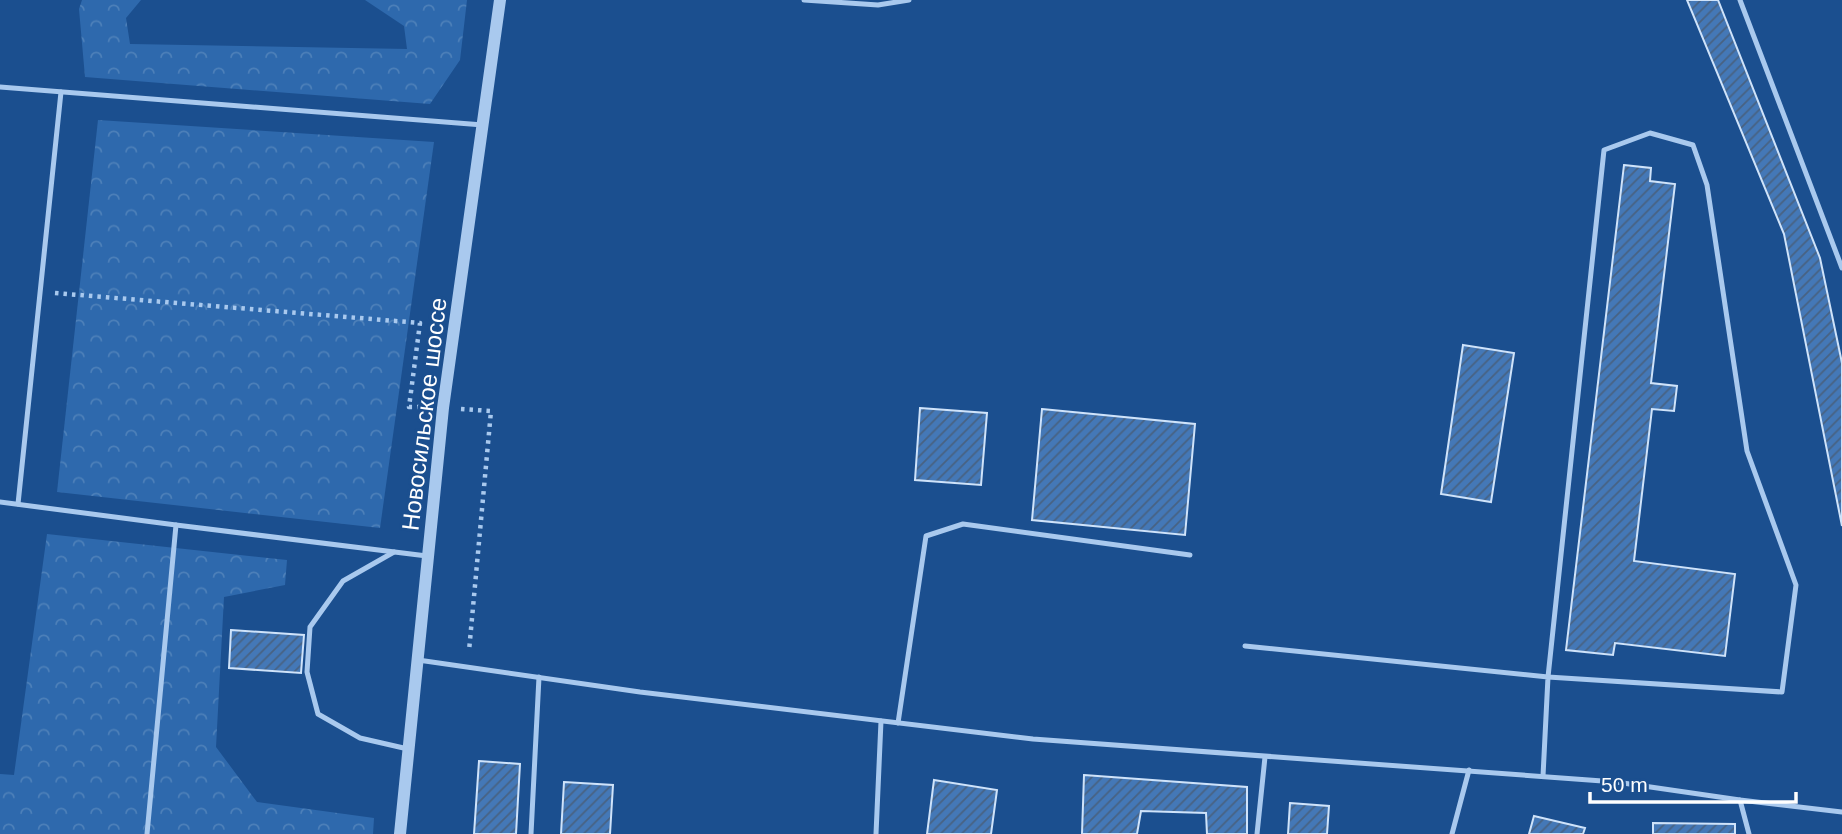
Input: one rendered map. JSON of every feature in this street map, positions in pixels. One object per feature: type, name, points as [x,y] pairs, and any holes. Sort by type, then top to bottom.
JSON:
[{"type":"street","name":"Новосильское шоссе","points":[[400,834],[443,408],[500,0]]},
{"type":"lane","points":[[804,0],[878,5],[909,0]]},
{"type":"lane","points":[[1740,0],[1842,268]]},
{"type":"lane","points":[[0,87],[483,125]]},
{"type":"lane","points":[[18,504],[61,92]]},
{"type":"lane","points":[[1245,646],[1548,677],[1782,692],[1796,585],[1747,451],[1707,186],[1693,145],[1650,133],[1604,150],[1548,677],[1543,776]]},
{"type":"lane","points":[[0,502],[429,556]]},
{"type":"lane","points":[[898,723],[926,536],[963,524],[1190,555]]},
{"type":"lane","points":[[146,834],[176,525]]},
{"type":"lane","points":[[394,552],[343,581],[310,627],[307,673],[318,714],[360,738],[408,750]]},
{"type":"lane","points":[[418,660],[1033,739],[1616,782],[1842,812]]},
{"type":"lane","points":[[531,834],[539,677]]},
{"type":"lane","points":[[876,834],[881,720]]},
{"type":"lane","points":[[1256,834],[1265,757]]},
{"type":"lane","points":[[1452,834],[1469,770]]},
{"type":"lane","points":[[1740,800],[1749,834]]},
{"type":"path","points":[[40,291],[421,323],[409,407],[491,411],[467,667]]},
{"type":"green space","points":[[82,0],[141,0],[126,18],[130,44],[407,49],[404,26],[365,0],[467,0],[460,60],[430,104],[85,77],[79,9]]},
{"type":"green space","points":[[98,120],[434,142],[380,528],[57,492]]},
{"type":"green space","points":[[47,534],[287,560],[285,585],[224,597],[216,747],[257,802],[374,818],[373,834],[0,834],[0,774],[14,775]]},
{"type":"building","points":[[1687,0],[1718,0],[1820,258],[1842,363],[1842,526],[1784,234]]},
{"type":"building","points":[[1624,165],[1651,168],[1650,181],[1675,184],[1651,383],[1677,386],[1674,411],[1652,409],[1634,561],[1735,574],[1725,656],[1615,643],[1613,655],[1566,650]]},
{"type":"building","points":[[1463,345],[1514,353],[1491,502],[1441,494]]},
{"type":"building","points":[[920,408],[987,413],[981,485],[915,480]]},
{"type":"building","points":[[1042,409],[1195,424],[1185,535],[1032,520]]},
{"type":"building","points":[[231,630],[304,635],[301,673],[229,668]]},
{"type":"building","points":[[479,761],[520,764],[516,834],[474,834]]},
{"type":"building","points":[[1084,775],[1247,787],[1247,834],[1207,834],[1206,813],[1141,811],[1137,834],[1082,834]]},
{"type":"building","points":[[934,780],[997,790],[991,834],[927,834]]},
{"type":"building","points":[[564,782],[613,785],[610,834],[561,834]]},
{"type":"building","points":[[1290,803],[1329,806],[1327,834],[1288,834]]},
{"type":"building","points":[[1534,816],[1585,828],[1583,834],[1529,834]]},
{"type":"building","points":[[1653,823],[1735,824],[1735,834],[1653,834]]}]
